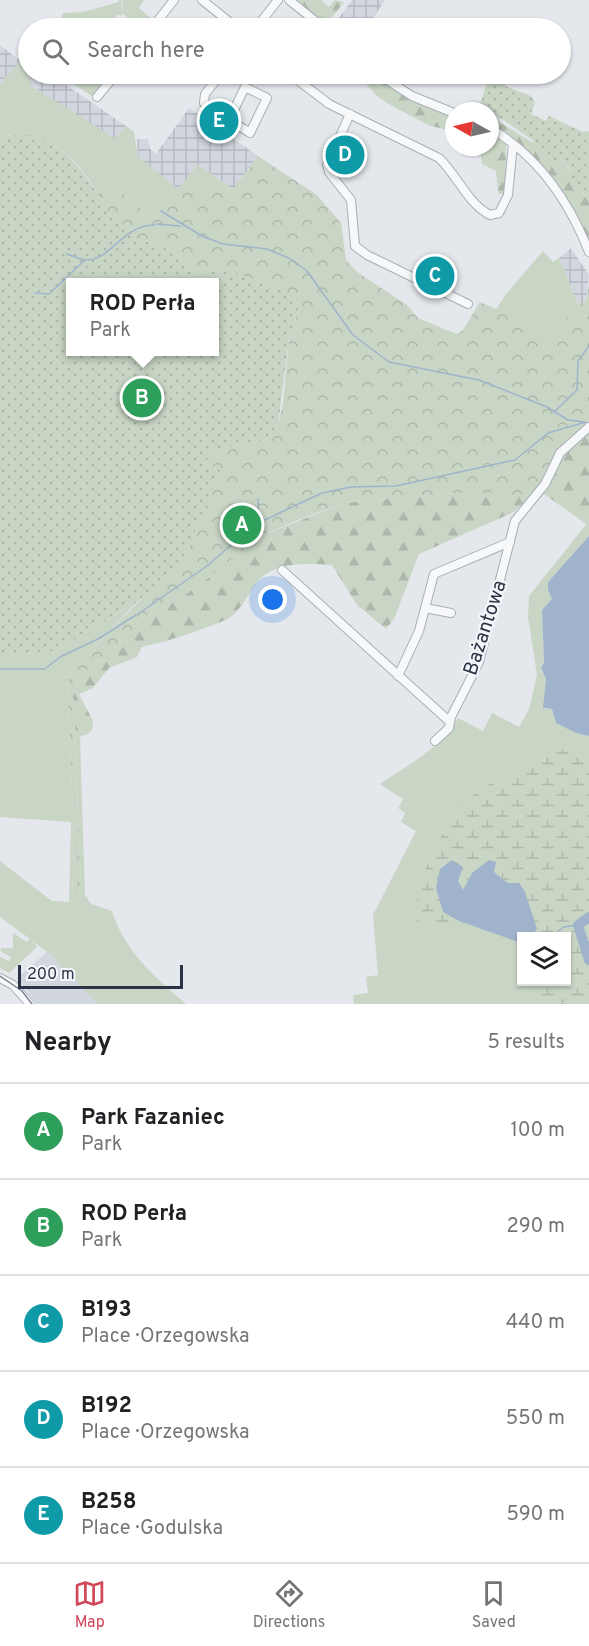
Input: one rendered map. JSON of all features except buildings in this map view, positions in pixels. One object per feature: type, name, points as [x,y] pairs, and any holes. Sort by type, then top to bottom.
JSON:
[{"type":"street","points":[[160,18],[174,0]]},
{"type":"street","points":[[202,0],[224,18]]},
{"type":"street","points":[[264,18],[278,0]]},
{"type":"street","points":[[289,0],[312,18]]},
{"type":"street","points":[[97,97],[108,84]]},
{"type":"street","points":[[213,84],[205,94],[204,103],[250,133],[267,98],[245,87],[232,114],[223,115]]},
{"type":"street","points":[[303,84],[329,104],[439,158],[453,172],[479,207],[490,215],[499,213],[506,203],[513,144]]},
{"type":"street","points":[[392,84],[404,92],[445,109]]},
{"type":"street","points":[[350,114],[327,165],[329,172],[351,200],[355,246],[367,255],[468,304]]},
{"type":"street","points":[[499,134],[533,159],[564,201],[589,252]]},
{"type":"street","name":"Bażantowa","points":[[435,741],[448,728],[482,654],[515,521],[546,484],[560,453],[589,427]]},
{"type":"street","name":"Bażantowa","points":[[398,676],[420,631],[434,574],[510,542]]},
{"type":"street","points":[[282,570],[450,722]]},
{"type":"street","points":[[425,608],[452,614]]},
{"type":"street","points":[[0,978],[13,985],[30,1004]]},
{"type":"shaded area","points":[[352,0],[385,0],[373,18],[339,18]]},
{"type":"shaded area","points":[[0,45],[18,59],[18,63],[0,84]]},
{"type":"shaded area","points":[[65,84],[126,126],[115,139],[30,85]]},
{"type":"shaded area","points":[[189,108],[258,156],[233,189],[197,165],[178,190],[138,157],[137,139],[148,139],[150,149],[156,154]]},
{"type":"shaded area","points":[[571,248],[589,275],[586,302],[578,304],[559,258]]},
{"type":"shaded area","points":[[47,952],[78,981],[98,1004],[37,1004],[17,978]]},
{"type":"green space","points":[[121,0],[123,14],[121,16],[118,14],[115,18],[61,18],[63,13],[83,12]]},
{"type":"green space","points":[[122,0],[144,0],[139,8],[151,18],[128,18],[123,14]]},
{"type":"green space","points":[[295,0],[321,0],[329,7],[335,0],[344,2],[331,18],[317,18]]},
{"type":"green space","points":[[18,63],[18,84],[30,84],[115,138],[126,126],[134,132],[138,157],[178,189],[197,165],[233,189],[184,190],[146,212],[112,186],[105,184],[97,196],[92,184],[75,162],[57,147],[36,139],[0,136],[0,84]]},
{"type":"green space","points":[[73,84],[101,84],[92,96]]},
{"type":"green space","points":[[366,84],[389,84],[412,99],[445,112],[445,130],[428,125],[387,103]]},
{"type":"green space","points":[[487,84],[506,84],[505,86],[531,96],[535,102],[531,114],[546,121],[549,116],[583,132],[589,131],[589,200],[567,175],[571,170],[560,158],[553,163],[531,145],[534,141],[500,118],[499,102],[481,102]]},
{"type":"green space","points":[[499,122],[533,143],[553,163],[559,157],[571,171],[567,175],[589,200],[589,249],[534,158],[499,133]]},
{"type":"green space","points":[[26,135],[58,148],[80,169],[116,223],[127,226],[136,239],[166,248],[174,253],[187,264],[198,278],[66,278],[66,356],[219,356],[219,278],[212,278],[212,270],[223,273],[226,269],[292,294],[299,308],[289,339],[278,425],[265,440],[209,451],[207,464],[220,470],[186,554],[156,587],[137,602],[55,651],[0,657],[0,136]]},
{"type":"green space","points":[[499,140],[506,144],[505,195],[498,193],[496,171],[482,164],[481,156],[499,156]]},
{"type":"green space","points":[[258,156],[317,195],[341,223],[346,260],[357,272],[407,305],[418,318],[456,334],[463,330],[480,302],[531,324],[541,332],[554,334],[578,304],[586,302],[589,284],[589,431],[565,451],[536,502],[530,496],[454,493],[344,503],[251,540],[225,565],[181,598],[144,617],[120,644],[88,669],[78,682],[73,696],[81,888],[77,906],[72,906],[74,831],[67,682],[72,670],[186,554],[219,470],[207,464],[209,451],[265,440],[278,425],[283,403],[289,339],[299,308],[292,294],[225,269],[224,274],[212,270],[212,278],[198,278],[187,264],[174,253],[166,248],[136,239],[127,226],[116,223],[97,196],[105,184],[112,186],[146,212],[184,190],[233,189]]},
{"type":"green space","points":[[543,251],[553,262],[559,258],[578,304],[554,334],[541,332],[531,324],[496,310],[506,294]]},
{"type":"green space","points":[[589,431],[589,521],[586,524],[544,494],[536,502],[561,456]]},
{"type":"green space","points":[[454,493],[530,496],[514,512],[419,554],[394,619],[386,629],[357,605],[332,565],[290,565],[270,571],[262,577],[241,606],[227,619],[182,636],[142,647],[137,657],[109,668],[93,688],[79,694],[93,721],[92,730],[86,735],[76,735],[73,696],[78,682],[88,669],[120,644],[144,617],[181,598],[225,565],[251,540],[344,503]]},
{"type":"green space","points":[[589,521],[589,536],[548,582],[548,590],[553,599],[542,610],[544,663],[541,670],[546,679],[544,709],[552,709],[556,723],[589,736],[589,1004],[354,1004],[353,995],[368,993],[366,977],[378,975],[373,915],[416,831],[401,822],[405,813],[398,808],[403,799],[380,784],[433,747],[451,729],[458,718],[483,731],[492,713],[519,727],[529,709],[537,675],[528,617],[529,596]]},
{"type":"green space","points":[[137,602],[72,670],[67,682],[74,831],[72,905],[77,906],[81,888],[73,696],[87,711],[92,724],[92,730],[80,737],[85,895],[91,904],[112,911],[124,939],[133,951],[152,973],[186,1004],[98,1004],[50,954],[32,941],[37,947],[9,973],[0,968],[0,957],[9,961],[11,957],[0,951],[2,948],[13,948],[13,933],[27,942],[30,939],[0,917],[0,861],[52,901],[69,902],[71,822],[0,817],[0,657],[55,651]]},
{"type":"green space","points":[[559,749],[589,755],[589,1004],[535,1004],[529,986],[571,986],[571,932],[529,932],[508,883],[494,872],[472,873],[463,890],[458,882],[443,912],[459,921],[422,925],[417,922],[417,892],[434,847],[468,798],[496,780],[529,770],[543,753]]},
{"type":"water","points":[[589,536],[589,736],[576,733],[556,723],[552,709],[543,708],[546,679],[541,668],[544,663],[542,610],[552,599],[548,590],[548,582]]},
{"type":"water","points":[[452,860],[463,867],[458,881],[463,890],[472,873],[489,860],[496,862],[494,872],[508,883],[519,883],[525,892],[537,929],[534,932],[517,932],[517,942],[459,921],[443,912],[436,888],[440,869]]},
{"type":"waterway","points":[[161,211],[202,236],[223,244],[267,249],[289,258],[307,271],[353,335],[389,362],[479,380],[547,407],[568,420],[584,422]]},
{"type":"waterway","points":[[157,224],[180,226]]},
{"type":"waterway","points":[[67,254],[85,260],[94,259],[103,255],[125,236],[143,227],[155,225]]},
{"type":"waterway","points":[[35,293],[49,294],[85,260]]},
{"type":"waterway","points":[[554,412],[577,390],[578,361],[589,346]]},
{"type":"waterway","points":[[138,614],[207,566],[254,525],[322,493],[351,487],[396,486],[515,460],[548,433],[586,422]]},
{"type":"waterway","points":[[258,499],[258,515]]},
{"type":"waterway","points":[[0,669],[45,669],[60,657],[98,639],[136,615]]},
{"type":"waterway","points":[[589,917],[578,925],[589,960]]},
{"type":"waterway","points":[[557,932],[564,927],[577,925]]},
{"type":"tram line","points":[[0,976],[22,991],[32,1004]]},
{"type":"place","name":"B258","points":[[219,121]]},
{"type":"place","name":"B192","points":[[345,155]]},
{"type":"place","name":"B193","points":[[435,276]]},
{"type":"place","name":"ROD Perła","points":[[142,398]]},
{"type":"place","name":"Park Fazaniec","points":[[242,525]]}]
